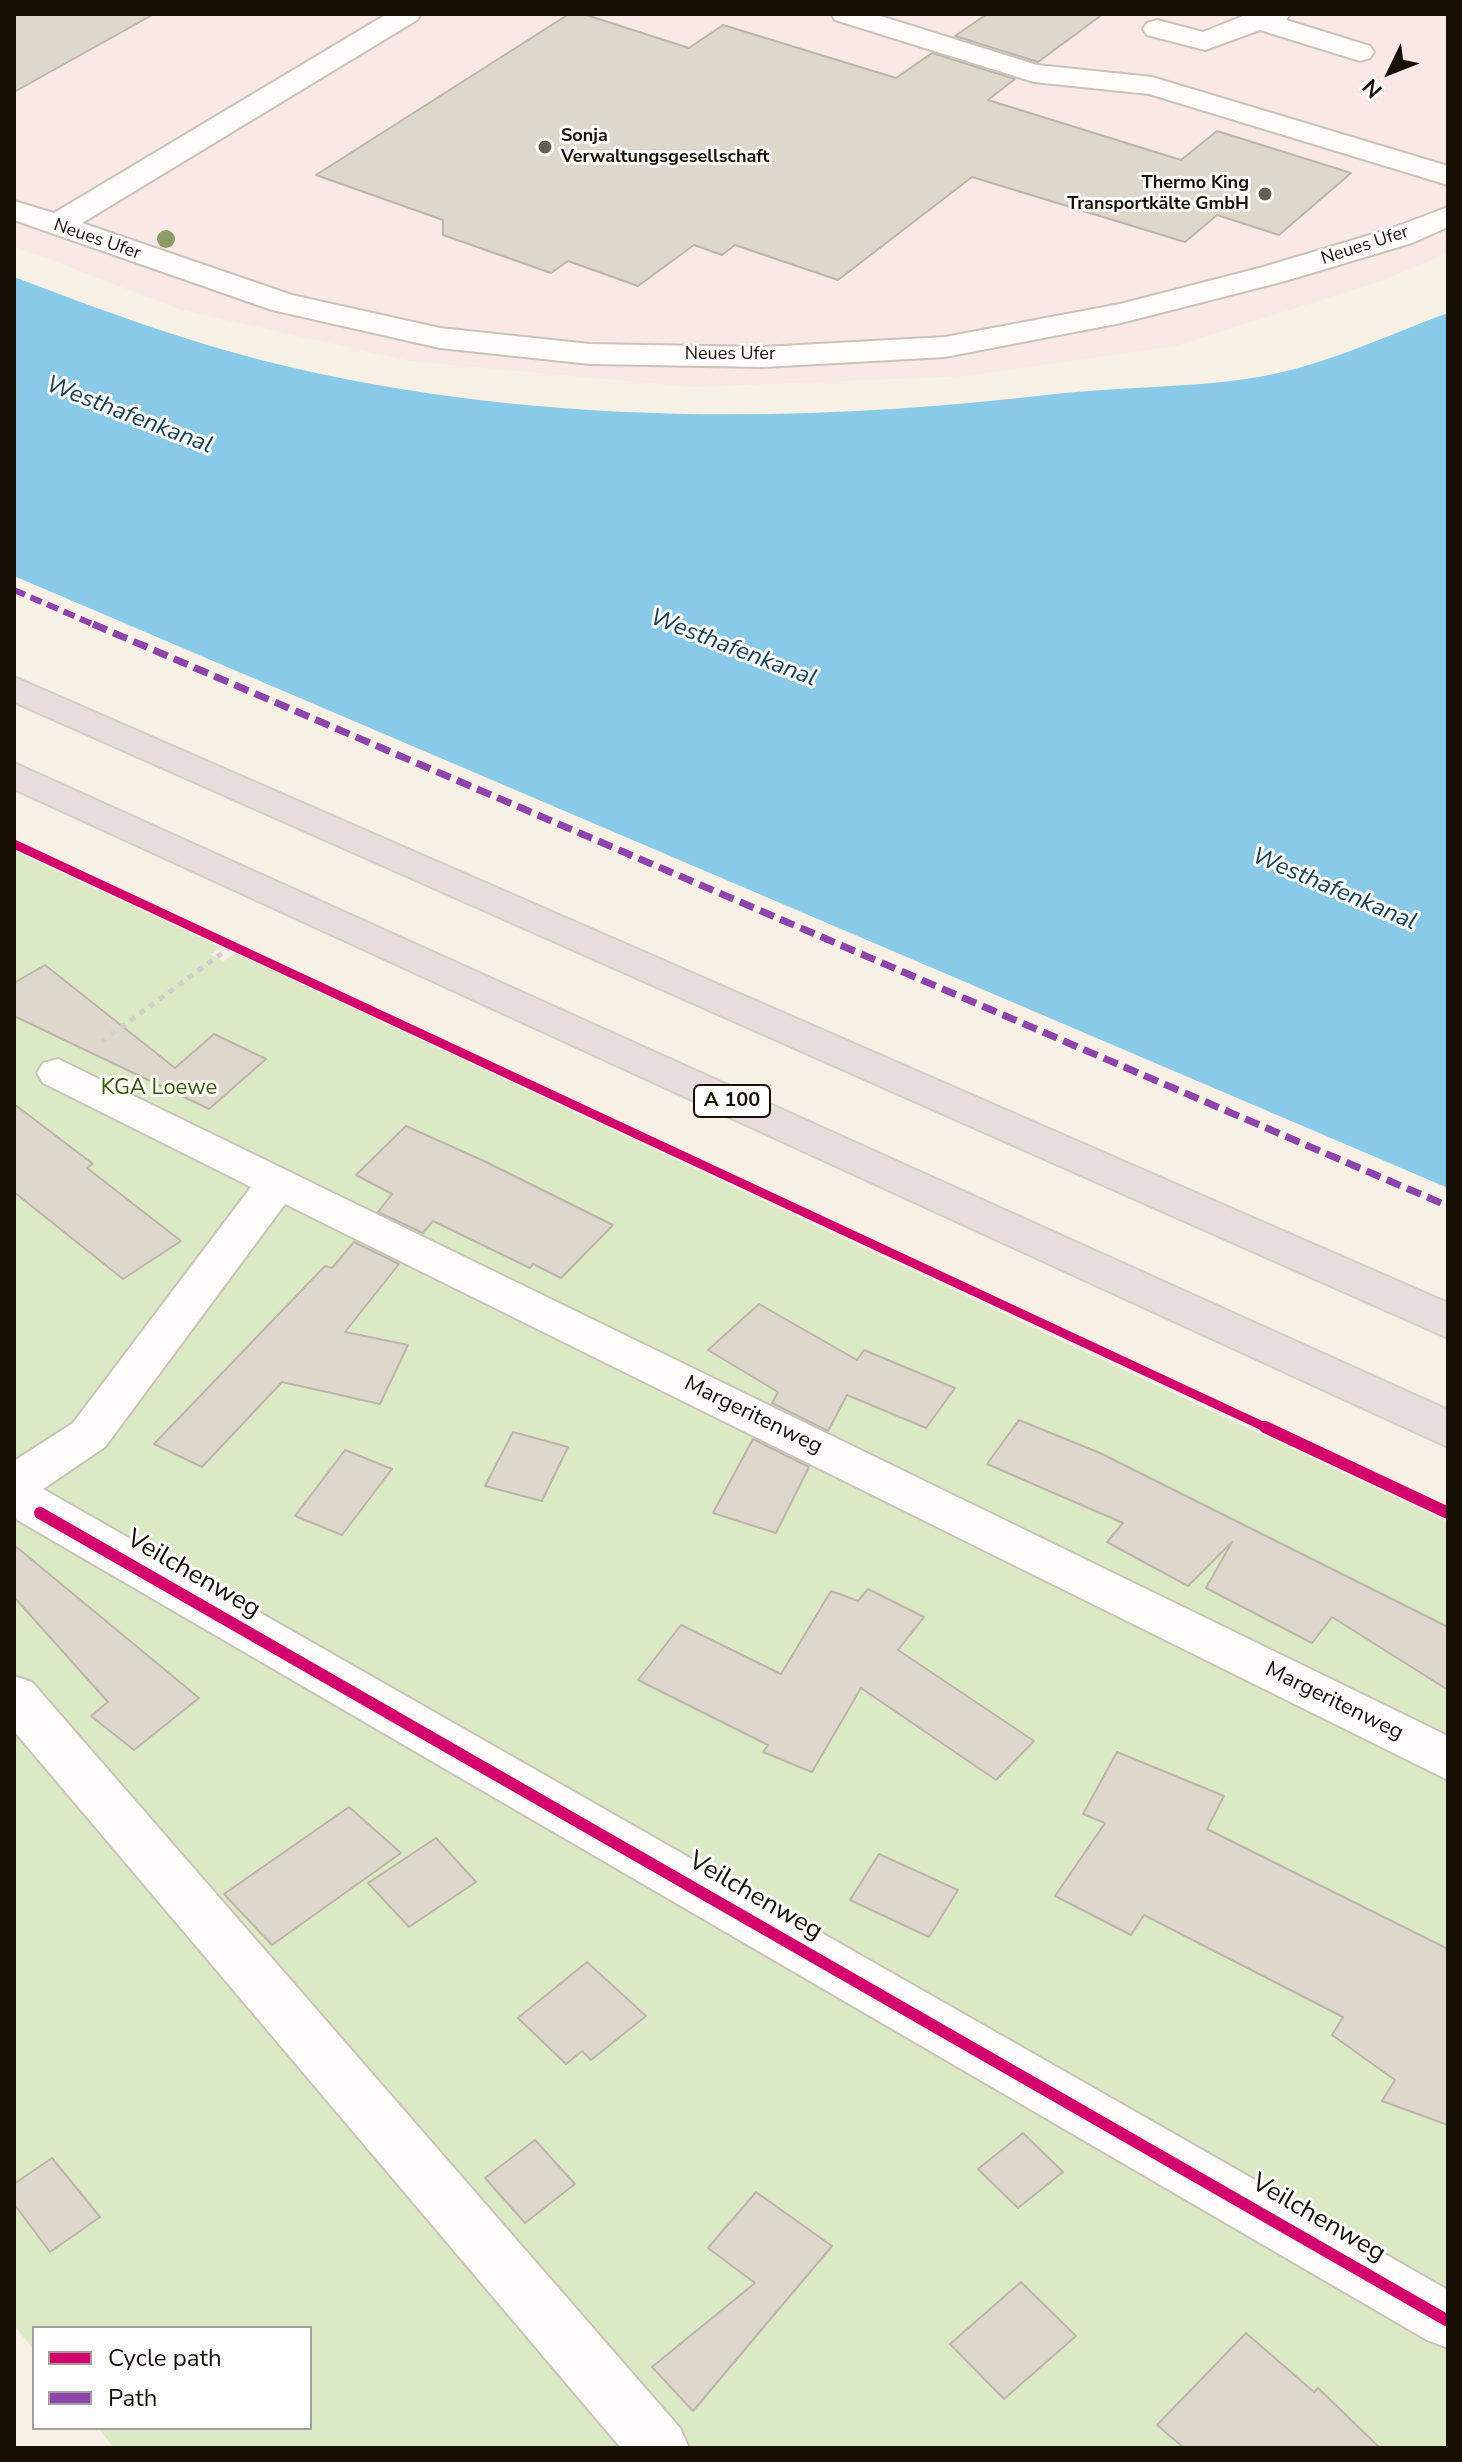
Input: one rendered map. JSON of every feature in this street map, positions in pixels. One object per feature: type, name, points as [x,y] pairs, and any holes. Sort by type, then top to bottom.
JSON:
[{"type":"highway","points":[[14,688],[1448,1322]]},
{"type":"highway","name":"A 100","points":[[14,775],[1448,1430]]},
{"type":"street","points":[[55,226],[407,14]]},
{"type":"street","points":[[845,14],[1034,73],[1152,86],[1448,176]]},
{"type":"street","points":[[1091,79],[1149,36],[1205,41],[1267,17],[1360,52]]},
{"type":"street","name":"Neues Ufer","points":[[14,210],[283,303],[440,338],[590,354],[763,357],[945,347],[1121,313],[1274,274],[1401,236],[1448,216]]},
{"type":"street","name":"Margeritenweg","points":[[58,1073],[1448,1759]]},
{"type":"street","points":[[23,1497],[89,1435],[278,1182]]},
{"type":"street","name":"Veilchenweg","points":[[23,1497],[1448,2321]]},
{"type":"street","points":[[14,1696],[659,2448]]},
{"type":"path","points":[[58,1073],[233,945]]},
{"type":"shaded area","points":[[14,14],[1448,14],[1448,253],[1384,280],[1175,346],[965,376],[695,387],[410,361],[182,310],[14,246]]},
{"type":"green space","name":"KGA Loewe","points":[[14,851],[220,947],[211,955],[224,961],[235,953],[1448,1522],[1448,2448],[114,2448],[100,2430],[312,2430],[312,2326],[32,2326],[32,2348],[14,2325]]},
{"type":"water","name":"Westhafenkanal","points":[[14,277],[187,339],[294,368],[388,387],[482,400],[673,414],[865,411],[1246,379],[1272,375],[1348,352],[1448,313],[1448,1188],[14,576]]},
{"type":"building","points":[[14,14],[154,14],[14,92]]},
{"type":"building","points":[[569,14],[583,14],[689,48],[723,25],[896,78],[932,53],[1015,79],[988,100],[1181,160],[1217,131],[1351,173],[1279,235],[1217,215],[1185,242],[972,177],[838,280],[735,245],[722,255],[694,245],[638,286],[568,261],[551,273],[443,235],[443,220],[316,175]]},
{"type":"building","points":[[987,14],[1103,14],[1038,62],[955,36]]},
{"type":"building","points":[[45,965],[175,1068],[214,1034],[266,1059],[209,1109],[14,1016],[14,983]]},
{"type":"building","points":[[14,1104],[93,1164],[87,1168],[181,1241],[123,1279],[14,1192]]},
{"type":"building","points":[[406,1126],[613,1225],[561,1278],[533,1264],[530,1268],[433,1221],[423,1233],[378,1212],[392,1194],[356,1175]]},
{"type":"building","points":[[354,1242],[399,1264],[345,1332],[408,1345],[380,1404],[282,1382],[202,1467],[154,1444],[325,1266],[332,1268]]},
{"type":"building","points":[[759,1304],[857,1360],[864,1350],[955,1388],[926,1428],[847,1395],[828,1431],[772,1403],[778,1392],[708,1350]]},
{"type":"building","points":[[1019,1420],[1100,1453],[1448,1627],[1448,1690],[1332,1617],[1312,1643],[1206,1588],[1232,1542],[1188,1586],[1107,1542],[1123,1523],[987,1464]]},
{"type":"building","points":[[513,1432],[568,1447],[542,1501],[485,1486]]},
{"type":"building","points":[[753,1439],[809,1467],[776,1533],[713,1513]]},
{"type":"building","points":[[345,1450],[392,1469],[342,1535],[295,1516]]},
{"type":"building","points":[[14,1545],[199,1698],[134,1750],[91,1716],[108,1702],[14,1597]]},
{"type":"building","points":[[868,1589],[924,1617],[898,1650],[1034,1741],[996,1780],[861,1688],[812,1772],[763,1752],[768,1745],[638,1680],[681,1625],[781,1674],[831,1591],[858,1601]]},
{"type":"building","points":[[1117,1752],[1224,1796],[1207,1829],[1448,1949],[1448,2125],[1382,2101],[1395,2080],[1332,2035],[1343,2017],[1144,1915],[1131,1935],[1055,1896],[1105,1823],[1083,1814]]},
{"type":"building","points":[[349,1807],[401,1853],[272,1945],[224,1894]]},
{"type":"building","points":[[436,1838],[476,1882],[409,1927],[368,1883]]},
{"type":"building","points":[[879,1854],[958,1890],[929,1937],[850,1900]]},
{"type":"building","points":[[587,1962],[646,2016],[591,2060],[582,2051],[566,2064],[518,2018]]},
{"type":"building","points":[[1023,2133],[1063,2172],[1018,2208],[978,2169]]},
{"type":"building","points":[[535,2140],[575,2184],[525,2223],[485,2178]]},
{"type":"building","points":[[52,2158],[100,2217],[50,2252],[14,2204],[14,2184]]},
{"type":"building","points":[[756,2192],[832,2246],[693,2411],[652,2367],[755,2283],[708,2248]]},
{"type":"building","points":[[1021,2282],[1076,2336],[1004,2399],[950,2344]]},
{"type":"building","points":[[1246,2333],[1314,2392],[1318,2388],[1380,2448],[1184,2448],[1157,2425]]},
{"type":"marked path","points":[[14,590],[1448,1206]]},
{"type":"cycle path","points":[[14,844],[1448,1513]]},
{"type":"cycle path","points":[[40,1513],[1448,2321]]},
{"type":"place","name":"Sonja Verwaltungsgesellschaft","points":[[545,147]]},
{"type":"place","name":"Thermo King Transportkälte GmbH","points":[[1265,194]]}]
